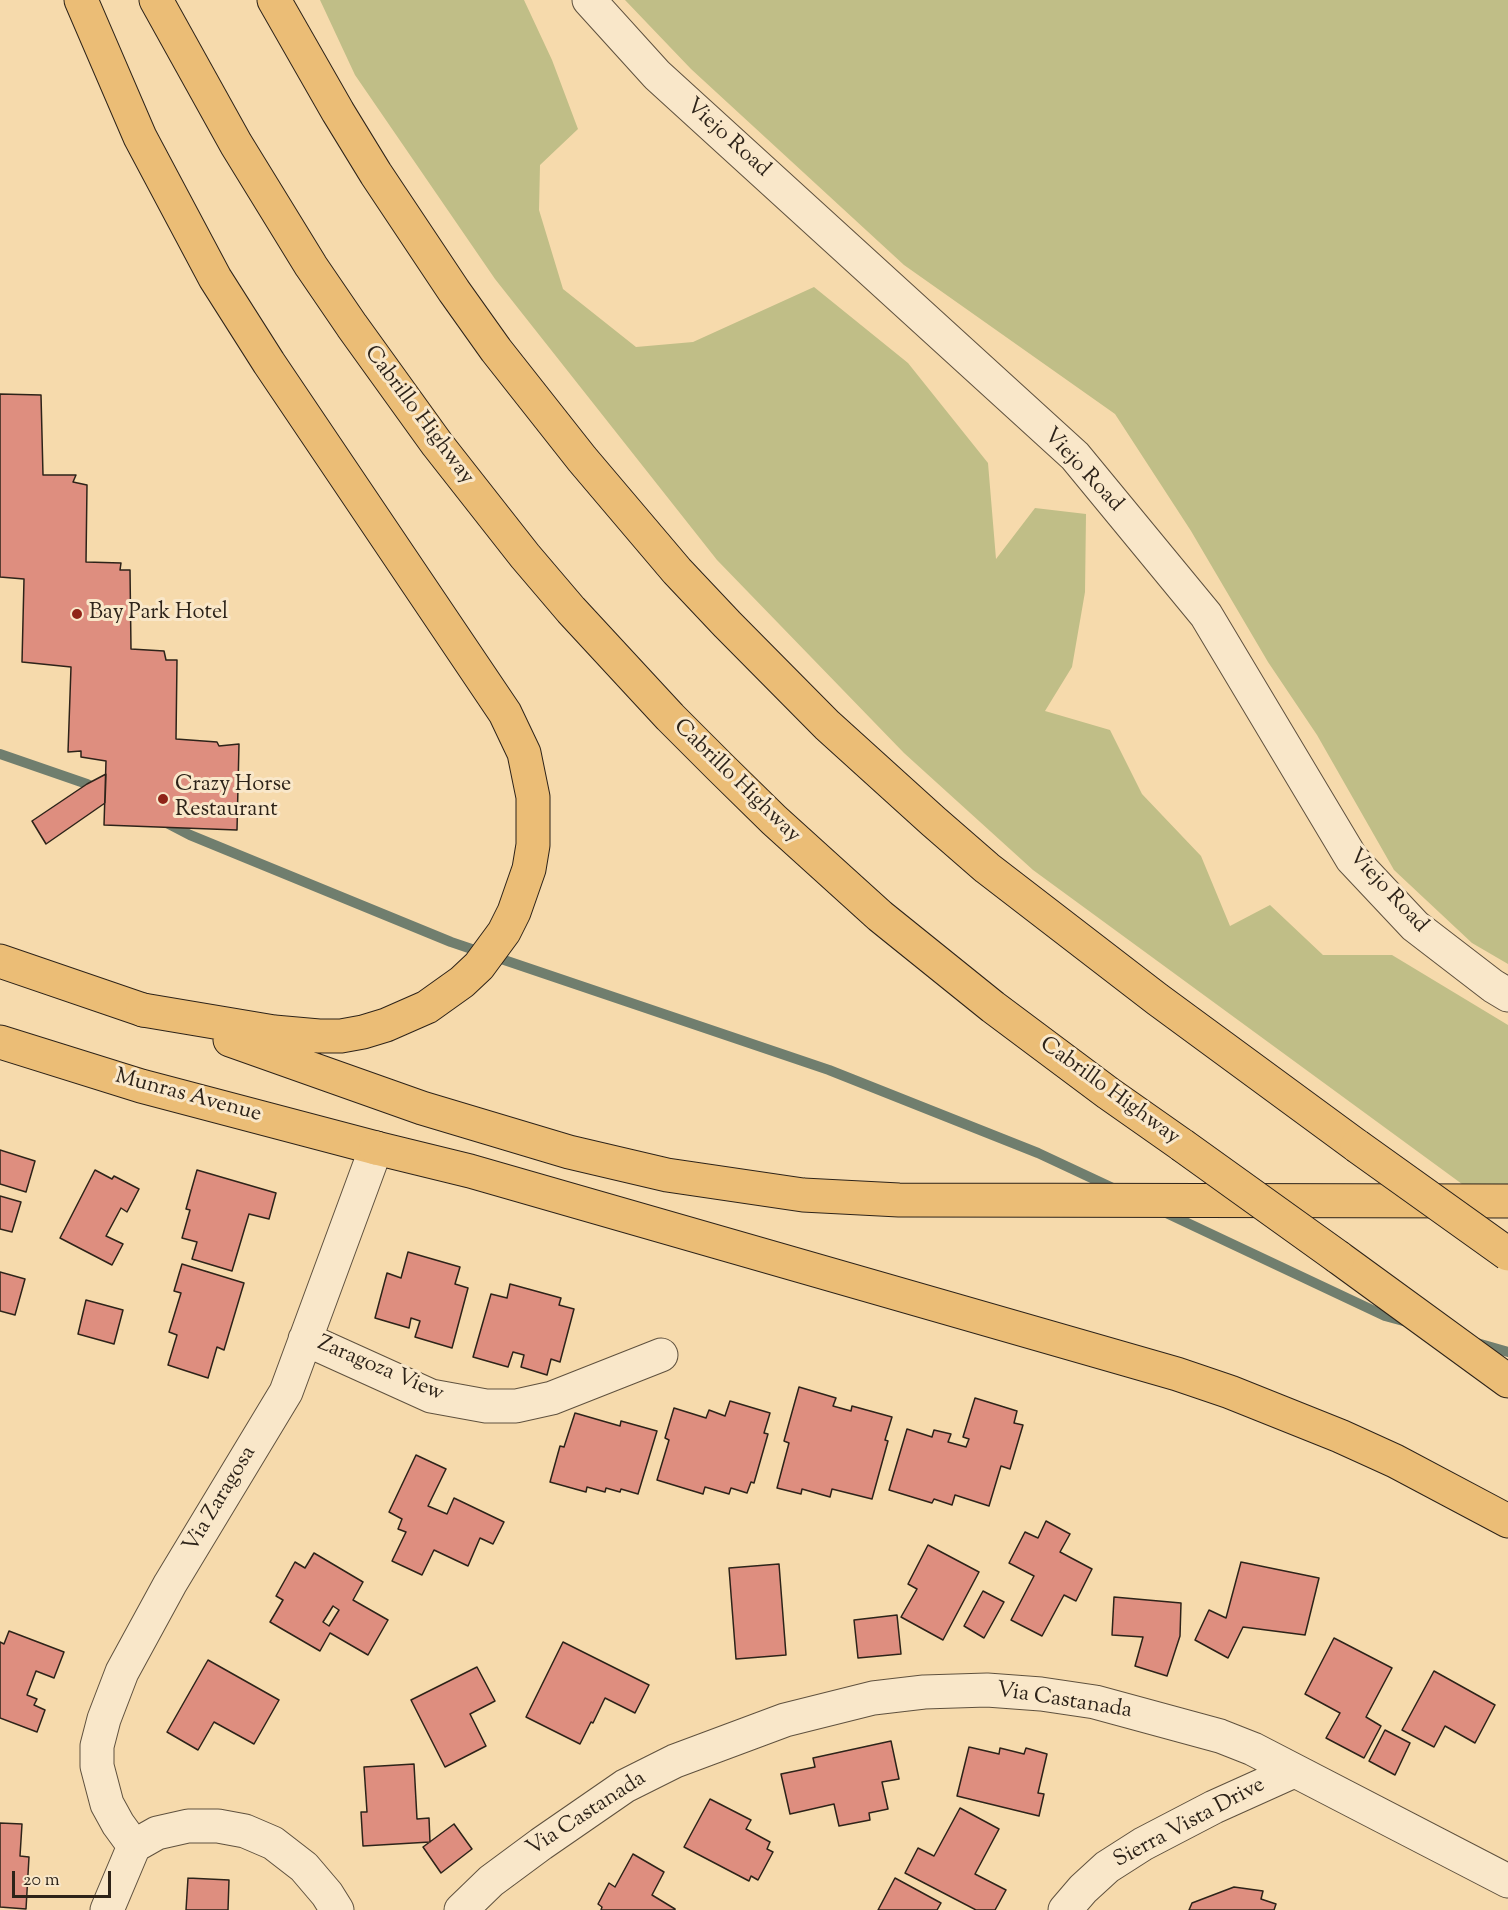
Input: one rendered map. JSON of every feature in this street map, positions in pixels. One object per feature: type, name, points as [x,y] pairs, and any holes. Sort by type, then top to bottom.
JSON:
[{"type":"main road","points":[[81,0],[140,137],[215,278],[269,363],[505,713],[524,753],[533,797],[534,845],[529,869],[514,912],[504,932],[479,966],[462,982],[427,1007],[386,1025],[341,1036],[274,1032],[143,1010]]},
{"type":"main road","name":"Cabrillo Highway","points":[[156,0],[236,144],[311,266],[352,326],[437,444],[525,556],[662,709],[774,820],[880,916],[993,1007],[1508,1381]]},
{"type":"main road","points":[[274,0],[376,174],[478,325],[582,459],[677,571],[727,624],[827,725],[987,868],[1157,999],[1508,1254]]},
{"type":"main road","points":[[0,961],[422,1108],[523,1140],[678,1177],[803,1195],[899,1200],[1508,1200]]},
{"type":"main road","name":"Munras Avenue","points":[[0,1042],[141,1086],[376,1149],[470,1171],[1177,1374],[1272,1408],[1367,1449],[1443,1485],[1508,1521]]},
{"type":"street","name":"Viejo Road","points":[[589,0],[657,75],[1075,456],[1206,615],[1352,859],[1415,926],[1508,995]]},
{"type":"street","name":"Via Zaragosa","points":[[134,1846],[107,1804],[97,1766],[97,1746],[105,1719],[122,1672],[170,1584],[286,1392],[376,1149]]},
{"type":"street","name":"Zaragoza View","points":[[305,1339],[431,1396],[486,1406],[516,1406],[552,1398],[661,1355]]},
{"type":"street","name":"Via Castanada","points":[[461,1910],[491,1881],[625,1786],[675,1761],[785,1720],[873,1698],[924,1692],[987,1690],[1041,1694],[1095,1702],[1220,1736],[1253,1749],[1508,1881]]},
{"type":"street","name":"Sierra Vista Drive","points":[[1065,1910],[1107,1867],[1143,1844],[1214,1807],[1294,1771]]},
{"type":"street","points":[[107,1910],[134,1846],[157,1833],[188,1827],[218,1826],[245,1831],[273,1843],[304,1867],[327,1894],[337,1910]]},
{"type":"shaded area","points":[[320,0],[524,0],[552,60],[578,129],[540,165],[539,210],[563,289],[636,347],[693,342],[814,287],[908,363],[988,463],[996,559],[1035,508],[1086,514],[1085,592],[1072,667],[1045,711],[1110,730],[1142,794],[1201,856],[1230,926],[1270,905],[1323,955],[1392,955],[1508,1025],[1508,1184],[1462,1184],[1033,870],[904,753],[717,560],[495,279],[355,75]]},
{"type":"shaded area","points":[[625,0],[1508,0],[1508,964],[1472,943],[1394,870],[1317,735],[1268,662],[1191,531],[1115,414],[904,265],[691,69]]},
{"type":"building","name":"Bay Park Hotel","points":[[0,394],[41,395],[43,475],[76,475],[73,482],[87,485],[86,562],[121,563],[120,570],[130,570],[131,649],[164,651],[166,660],[177,660],[176,739],[217,742],[219,746],[239,744],[237,830],[104,825],[106,761],[81,757],[81,751],[68,752],[71,667],[22,662],[24,579],[0,577]]},
{"type":"building","points":[[106,774],[105,803],[46,844],[32,821]]},
{"type":"building","points":[[0,1150],[35,1161],[26,1192],[0,1184]]},
{"type":"building","points":[[95,1170],[112,1179],[114,1176],[139,1189],[127,1212],[121,1208],[106,1236],[123,1244],[112,1265],[60,1238]]},
{"type":"building","points":[[197,1170],[276,1193],[269,1219],[249,1214],[232,1271],[192,1259],[197,1242],[182,1238],[190,1210],[186,1209]]},
{"type":"building","points":[[0,1196],[21,1202],[12,1232],[0,1229]]},
{"type":"building","points":[[408,1252],[460,1267],[455,1284],[468,1288],[452,1348],[415,1337],[420,1321],[411,1318],[409,1328],[375,1318],[387,1273],[401,1278]]},
{"type":"building","points":[[182,1264],[244,1283],[224,1350],[217,1347],[208,1378],[168,1365],[177,1335],[169,1332],[181,1293],[174,1291]]},
{"type":"building","points":[[0,1272],[25,1279],[15,1315],[0,1311]]},
{"type":"building","points":[[510,1284],[561,1298],[559,1305],[574,1309],[560,1362],[551,1359],[547,1375],[521,1367],[524,1355],[513,1352],[508,1367],[473,1357],[491,1294],[507,1298]]},
{"type":"building","points":[[86,1300],[123,1310],[114,1344],[78,1334]]},
{"type":"building","points":[[799,1387],[836,1398],[833,1406],[851,1411],[852,1406],[892,1417],[885,1440],[888,1441],[872,1499],[832,1489],[830,1497],[802,1489],[801,1494],[777,1488],[789,1443],[784,1441]]},
{"type":"building","points":[[975,1398],[1017,1411],[1014,1423],[1023,1425],[1010,1469],[1001,1466],[989,1506],[955,1495],[952,1505],[934,1499],[932,1503],[889,1490],[907,1429],[932,1437],[934,1430],[951,1434],[948,1442],[966,1447],[969,1439],[963,1437]]},
{"type":"building","points":[[730,1401],[770,1413],[764,1433],[768,1434],[754,1483],[751,1482],[747,1493],[731,1488],[729,1494],[705,1487],[703,1494],[657,1480],[669,1440],[665,1438],[674,1408],[706,1418],[709,1410],[725,1416]]},
{"type":"building","points":[[575,1413],[620,1426],[621,1421],[657,1431],[638,1494],[621,1489],[620,1492],[606,1488],[605,1492],[587,1487],[586,1492],[550,1482],[560,1446],[564,1447]]},
{"type":"building","points":[[416,1455],[446,1469],[428,1506],[447,1514],[454,1498],[504,1522],[493,1544],[480,1538],[468,1566],[434,1550],[422,1575],[392,1561],[406,1532],[398,1529],[402,1519],[389,1512]]},
{"type":"building","points":[[1046,1521],[1070,1534],[1060,1552],[1092,1569],[1076,1601],[1064,1595],[1042,1636],[1011,1620],[1034,1576],[1009,1563],[1025,1532],[1038,1538]]},
{"type":"building","points":[[928,1545],[979,1572],[943,1640],[901,1617],[917,1589],[908,1584]]},
{"type":"building","points":[[314,1553],[363,1582],[353,1600],[388,1620],[368,1655],[330,1633],[320,1651],[270,1622],[283,1600],[276,1596],[295,1562],[305,1568]],"holes":[[[333,1606],[339,1610],[329,1626],[323,1622]]]},
{"type":"building","points":[[1241,1562],[1319,1578],[1305,1635],[1243,1627],[1228,1658],[1195,1640],[1209,1610],[1226,1618]]},
{"type":"building","points":[[779,1564],[786,1655],[736,1659],[729,1568]]},
{"type":"building","points":[[983,1591],[1004,1602],[984,1638],[964,1626]]},
{"type":"building","points":[[1114,1597],[1181,1603],[1180,1636],[1167,1676],[1135,1666],[1143,1637],[1112,1635]]},
{"type":"building","points":[[897,1615],[901,1654],[858,1658],[854,1620]]},
{"type":"building","points":[[9,1631],[64,1652],[54,1678],[36,1671],[27,1695],[37,1699],[34,1705],[45,1710],[37,1732],[0,1718],[0,1642],[4,1644]]},
{"type":"building","points":[[1334,1638],[1392,1668],[1366,1717],[1381,1726],[1364,1758],[1326,1738],[1340,1713],[1305,1694]]},
{"type":"building","points":[[563,1642],[649,1685],[635,1713],[605,1698],[580,1744],[526,1717]]},
{"type":"building","points":[[208,1660],[279,1700],[254,1744],[214,1722],[198,1750],[167,1732]]},
{"type":"building","points":[[477,1667],[495,1701],[470,1714],[486,1746],[445,1767],[411,1700]]},
{"type":"building","points":[[1434,1671],[1495,1705],[1475,1743],[1445,1726],[1434,1747],[1402,1730]]},
{"type":"building","points":[[1385,1730],[1410,1743],[1395,1775],[1369,1761]]},
{"type":"building","points":[[891,1741],[899,1779],[882,1782],[888,1809],[869,1813],[870,1820],[839,1826],[834,1804],[790,1814],[781,1774],[815,1767],[813,1758]]},
{"type":"building","points":[[969,1747],[999,1754],[1000,1748],[1024,1754],[1026,1748],[1047,1754],[1038,1793],[1044,1794],[1039,1816],[957,1796]]},
{"type":"building","points":[[414,1764],[417,1819],[429,1818],[430,1842],[363,1846],[361,1812],[367,1812],[364,1767]]},
{"type":"building","points":[[710,1799],[751,1820],[746,1829],[770,1842],[767,1849],[773,1852],[758,1880],[751,1876],[749,1881],[684,1847]]},
{"type":"building","points":[[960,1808],[999,1829],[975,1874],[1006,1890],[995,1910],[976,1910],[905,1873],[918,1848],[934,1856]]},
{"type":"building","points":[[0,1823],[22,1824],[20,1856],[29,1857],[26,1909],[0,1907]]},
{"type":"building","points":[[454,1824],[472,1849],[441,1873],[423,1847]]},
{"type":"building","points":[[633,1854],[664,1872],[652,1895],[675,1910],[601,1910],[602,1907],[598,1904],[609,1883],[615,1887]]},
{"type":"building","points":[[188,1878],[229,1880],[228,1910],[186,1910]]},
{"type":"building","points":[[895,1878],[941,1903],[937,1910],[878,1910]]},
{"type":"building","points":[[1234,1887],[1263,1891],[1261,1899],[1276,1904],[1274,1910],[1189,1910],[1192,1903]]},
{"type":"waterway","points":[[0,754],[100,790]]},
{"type":"waterway","points":[[165,822],[190,835],[451,942],[829,1070],[1038,1153],[1115,1189]]},
{"type":"waterway","points":[[1162,1211],[1385,1316],[1407,1322]]},
{"type":"waterway","points":[[1477,1343],[1508,1352]]},
{"type":"place","name":"Bay Park Hotel","points":[[77,614]]},
{"type":"place","name":"Crazy Horse Restaurant","points":[[163,799]]}]
